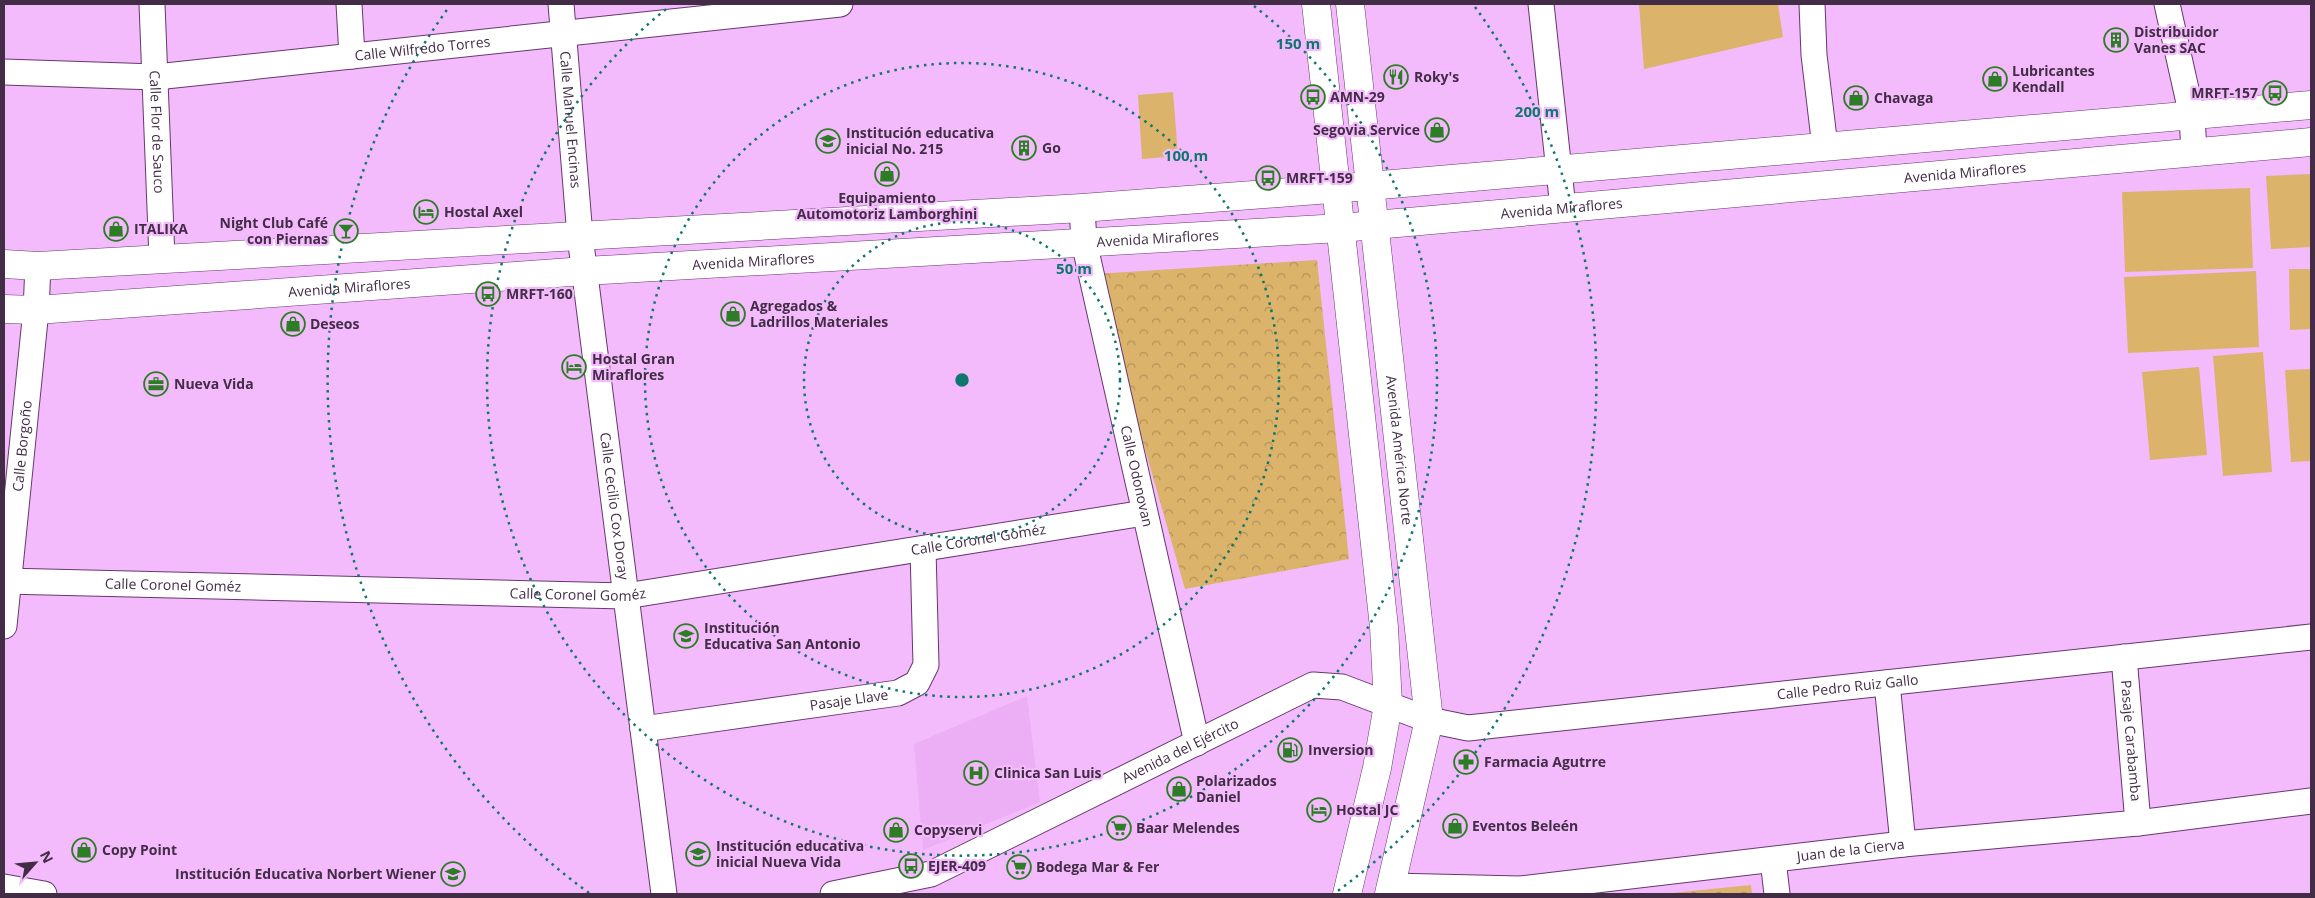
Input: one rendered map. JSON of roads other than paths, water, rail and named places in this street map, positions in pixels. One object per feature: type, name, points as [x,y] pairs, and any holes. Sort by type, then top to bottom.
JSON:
[{"type":"main road","points":[[1316,4],[1384,627],[1388,705],[1377,768],[1347,894]]},
{"type":"main road","name":"Avenida América Norte","points":[[1350,4],[1429,720],[1390,890]]},
{"type":"main road","points":[[4,264],[38,266],[1082,208],[1336,189],[2311,105]]},
{"type":"main road","name":"Avenida Miraflores","points":[[4,308],[36,310],[584,272],[1341,228],[2311,142]]},
{"type":"main road","points":[[1835,146],[1849,183]]},
{"type":"street","name":"Calle Flor de Sauco","points":[[152,4],[162,259]]},
{"type":"street","points":[[349,4],[352,56]]},
{"type":"street","name":"Calle Manuel Encinas","points":[[561,4],[580,236]]},
{"type":"street","name":"Calle Wilfredo Torres","points":[[4,72],[156,77],[840,4]]},
{"type":"street","points":[[1541,4],[1563,208]]},
{"type":"street","points":[[1812,4],[1814,55],[1835,146]]},
{"type":"street","points":[[2167,4],[2192,116],[2194,152]]},
{"type":"street","name":"Calle Odonovan","points":[[1082,208],[1084,242],[1197,743]]},
{"type":"street","name":"Calle Cecilio Cox Doray","points":[[580,236],[664,894]]},
{"type":"street","name":"Calle Borgoño","points":[[4,626],[36,310],[38,266]]},
{"type":"street","name":"Calle Coronel Goméz","points":[[7,582],[626,596],[1144,512]]},
{"type":"street","name":"Pasaje Llave","points":[[642,729],[898,693],[917,683],[926,665],[923,549]]},
{"type":"street","name":"Calle Pedro Ruiz Gallo","points":[[1388,705],[1429,720],[1468,728],[2311,637]]},
{"type":"street","name":"Pasaje Carabamba","points":[[2124,657],[2138,823]]},
{"type":"street","points":[[1887,683],[1903,844]]},
{"type":"street","name":"Avenida del Ejército","points":[[833,894],[931,874],[1313,685],[1342,687],[1388,705]]},
{"type":"street","name":"Juan de la Cierva","points":[[1390,890],[1608,888],[1773,860],[1903,844],[2138,823],[2311,801]]},
{"type":"street","points":[[1773,860],[1777,894]]},
{"type":"street","points":[[4,887],[44,894]]},
{"type":"place","name":"Distribuidor Vanes SAC","points":[[2116,40]]},
{"type":"place","name":"Roky's","points":[[1396,77]]},
{"type":"place","name":"Lubricantes Kendall","points":[[1995,79]]},
{"type":"place","name":"MRFT-157","points":[[2275,93]]},
{"type":"place","name":"AMN-29","points":[[1313,97]]},
{"type":"place","name":"Chavaga","points":[[1856,98]]},
{"type":"place","name":"Segovia Service","points":[[1437,130]]},
{"type":"place","name":"Institución educativa inicial No. 215","points":[[828,141]]},
{"type":"place","name":"Go","points":[[1024,148]]},
{"type":"place","name":"Equipamiento Automotoriz Lamborghini","points":[[887,174]]},
{"type":"place","name":"MRFT-159","points":[[1268,178]]},
{"type":"place","name":"Hostal Axel","points":[[426,212]]},
{"type":"place","name":"ITALIKA","points":[[116,229]]},
{"type":"place","name":"Night Club Café con Piernas","points":[[346,231]]},
{"type":"place","name":"MRFT-160","points":[[488,294]]},
{"type":"place","name":"Agregados & Ladrillos Materiales","points":[[733,314]]},
{"type":"place","name":"Deseos","points":[[293,324]]},
{"type":"place","name":"Hostal Gran Miraflores","points":[[574,367]]},
{"type":"place","name":"Nueva Vida","points":[[156,384]]},
{"type":"place","name":"Institución Educativa San Antonio","points":[[686,636]]},
{"type":"place","name":"Inversion","points":[[1290,750]]},
{"type":"place","name":"Farmacia Agutrre","points":[[1466,762]]},
{"type":"place","name":"Clinica San Luis","points":[[976,773]]},
{"type":"place","name":"Polarizados Daniel","points":[[1179,789]]},
{"type":"place","name":"Hostal JC","points":[[1319,810]]},
{"type":"place","name":"Eventos Beleén","points":[[1455,826]]},
{"type":"place","name":"Baar Melendes","points":[[1119,828]]},
{"type":"place","name":"Copyservi","points":[[896,830]]},
{"type":"place","name":"Copy Point","points":[[84,850]]},
{"type":"place","name":"Institución educativa inicial Nueva Vida","points":[[698,854]]},
{"type":"place","name":"EJER-409","points":[[911,866]]},
{"type":"place","name":"Bodega Mar & Fer","points":[[1019,867]]},
{"type":"place","name":"Institución Educativa Norbert Wiener","points":[[453,874]]}]
